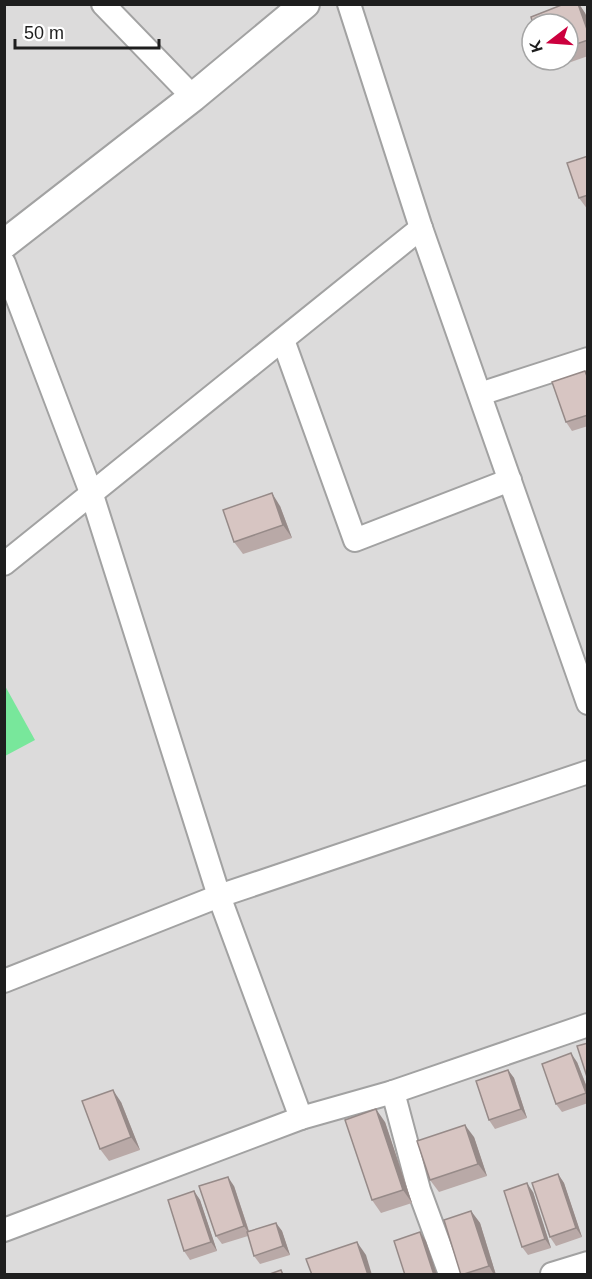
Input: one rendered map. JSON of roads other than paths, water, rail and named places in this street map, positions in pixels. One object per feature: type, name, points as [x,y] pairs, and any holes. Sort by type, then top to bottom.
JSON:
[{"type":"street","points":[[103,4],[194,97]]},
{"type":"street","points":[[4,244],[194,97],[305,4]]},
{"type":"street","points":[[349,4],[422,228],[588,703]]},
{"type":"street","points":[[4,564],[422,228]]},
{"type":"street","points":[[4,263],[92,495],[219,896],[301,1118]]},
{"type":"street","points":[[283,340],[355,540],[510,480]]},
{"type":"street","points":[[480,394],[588,359]]},
{"type":"street","points":[[4,981],[219,896],[588,772]]},
{"type":"street","points":[[4,1230],[301,1118],[393,1092],[588,1025]]},
{"type":"street","points":[[393,1092],[419,1190],[450,1275]]},
{"type":"street","points":[[552,1275],[588,1263]]}]
